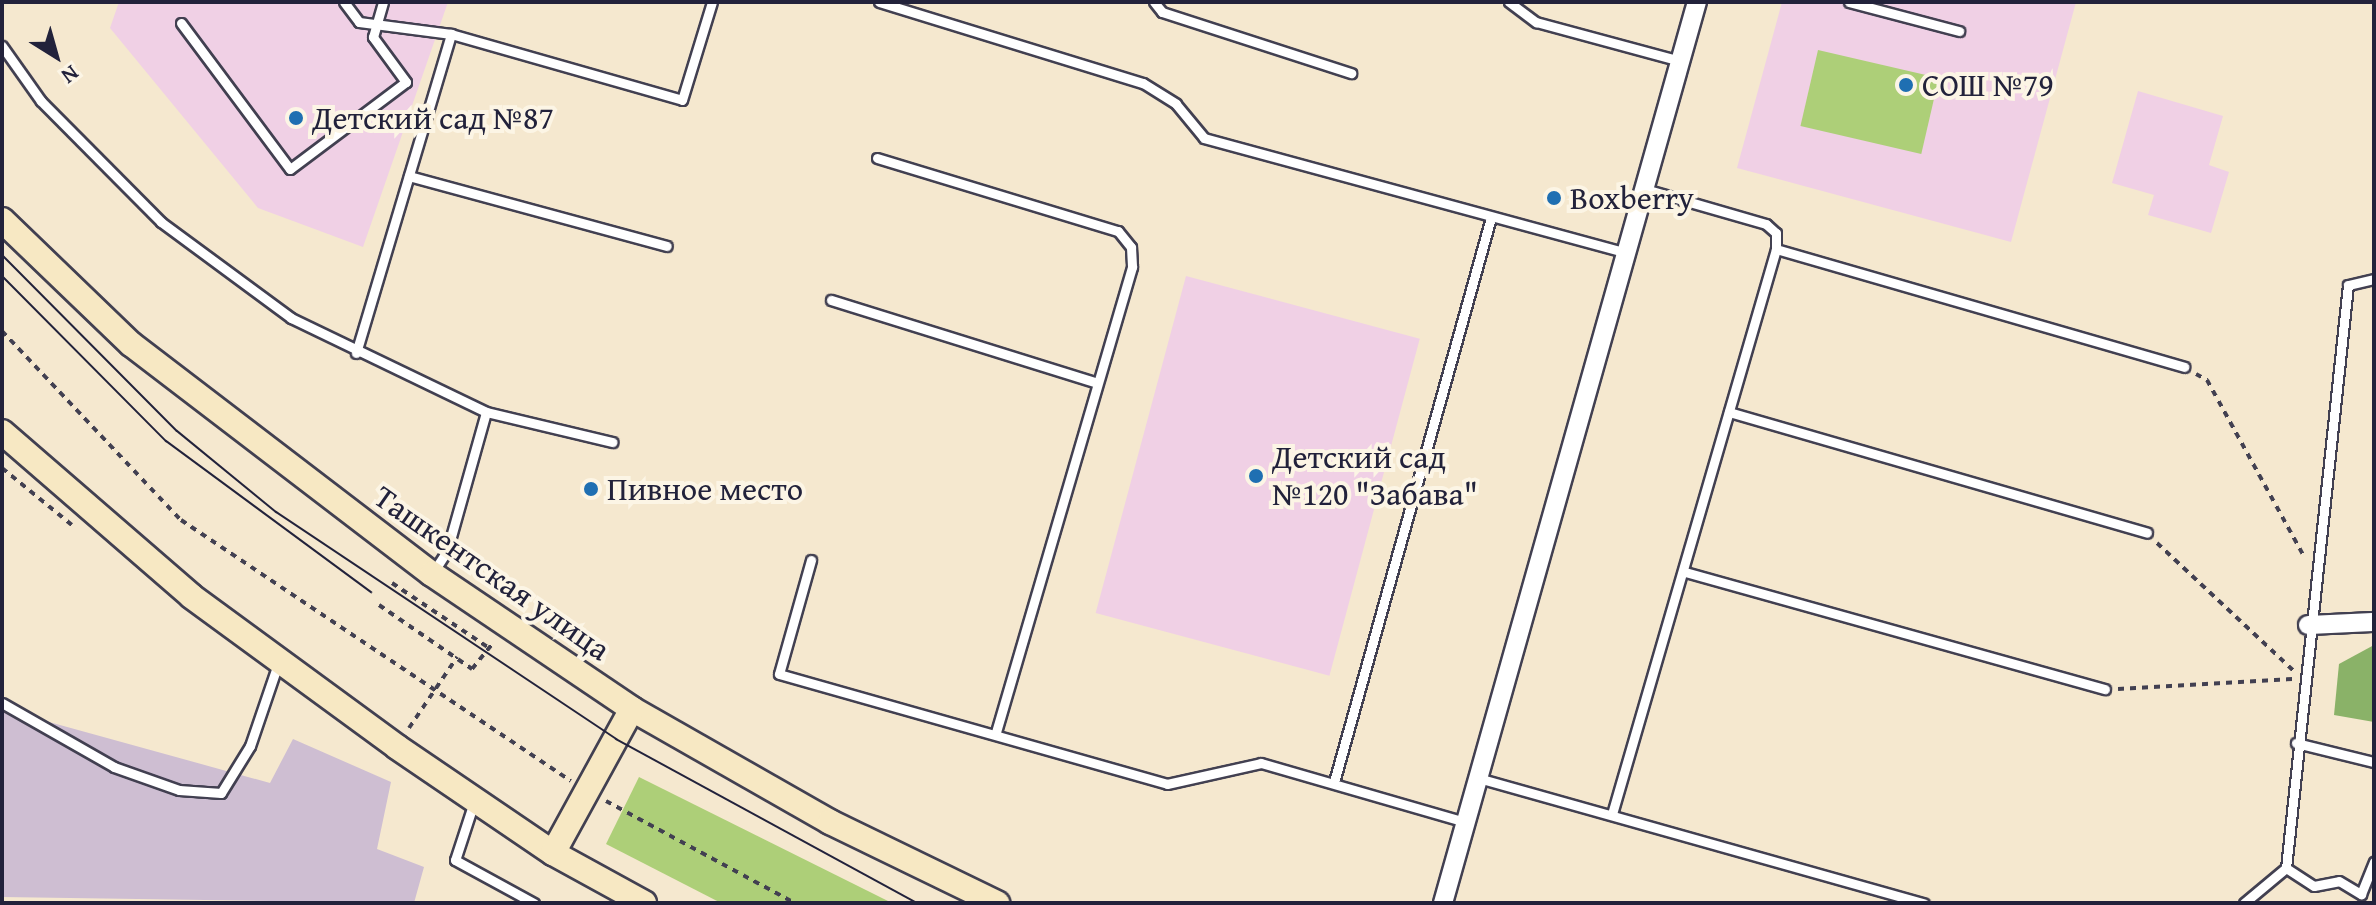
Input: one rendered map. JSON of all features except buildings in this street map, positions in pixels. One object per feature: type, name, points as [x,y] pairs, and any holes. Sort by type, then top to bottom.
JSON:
[{"type":"main road","name":"Ташкентская улица","points":[[2,220],[131,344],[432,574],[632,709],[830,822],[997,903]]},
{"type":"main road","points":[[2,432],[191,596],[474,801],[553,853],[644,903]]},
{"type":"main road","points":[[553,853],[632,709]]},
{"type":"street","points":[[1443,903],[1474,777],[1697,2]]},
{"type":"street","points":[[2308,625],[2374,622]]},
{"type":"lane","points":[[344,2],[359,22],[451,34],[682,100],[712,2]]},
{"type":"lane","points":[[181,23],[290,169],[406,82],[373,37],[383,2]]},
{"type":"lane","points":[[879,2],[895,4],[1143,83],[1176,104],[1204,138],[1490,221],[1627,253]]},
{"type":"lane","points":[[1154,2],[1162,12],[1351,73]]},
{"type":"lane","points":[[1509,2],[1536,22],[1681,61]]},
{"type":"lane","points":[[1849,2],[1959,31]]},
{"type":"lane","points":[[356,353],[451,34]]},
{"type":"lane","points":[[2,46],[41,101],[161,222],[291,318],[356,353],[486,412],[612,442]]},
{"type":"lane","points":[[877,158],[1118,231],[1131,247],[1132,267],[1095,382],[995,734]]},
{"type":"lane","points":[[409,176],[667,246]]},
{"type":"lane","points":[[1612,814],[1685,572],[1776,249],[1776,233],[1766,224],[1645,189]]},
{"type":"lane","points":[[1334,782],[1490,221]]},
{"type":"lane","points":[[1776,249],[2184,367]]},
{"type":"lane","points":[[2244,903],[2286,868],[2302,678],[2348,285],[2374,279]]},
{"type":"lane","points":[[831,300],[1095,382]]},
{"type":"lane","points":[[432,574],[447,551],[486,412]]},
{"type":"lane","points":[[1729,412],[2147,533]]},
{"type":"lane","points":[[811,560],[779,674],[1167,784],[1261,763],[1462,821]]},
{"type":"lane","points":[[1685,572],[2105,689]]},
{"type":"lane","points":[[2,703],[114,767],[179,790],[221,793],[250,746],[279,660]]},
{"type":"lane","points":[[2296,743],[2374,762]]},
{"type":"lane","points":[[1474,777],[1924,903]]},
{"type":"lane","points":[[474,801],[455,860],[534,903]]},
{"type":"lane","points":[[2286,868],[2314,886],[2339,881],[2363,899],[2374,861]]},
{"type":"path","points":[[2,331],[181,520],[588,790],[795,903]]},
{"type":"path","points":[[2184,367],[2207,380],[2314,575]]},
{"type":"path","points":[[2147,533],[2302,678]]},
{"type":"path","points":[[379,605],[472,669],[489,648],[392,583]]},
{"type":"path","points":[[397,747],[457,657]]},
{"type":"path","points":[[2105,689],[2302,678]]},
{"type":"shaded area","name":"Детский сад №87","points":[[119,2],[448,2],[363,247],[258,208],[110,28]]},
{"type":"shaded area","name":"СОШ №79","points":[[1782,2],[2076,2],[2011,242],[1737,168]]},
{"type":"shaded area","points":[[2138,91],[2223,116],[2209,165],[2229,172],[2211,233],[2148,215],[2154,195],[2112,183]]},
{"type":"shaded area","name":"Детский сад №120 \"Забава\"","points":[[1186,276],[1420,339],[1329,676],[1096,613]]},
{"type":"shaded area","points":[[2,709],[270,783],[293,739],[391,782],[377,849],[424,867],[414,903],[2,897]]},
{"type":"green space","points":[[1818,50],[1939,78],[1921,154],[1800,126]]},
{"type":"green space","points":[[2374,645],[2374,722],[2334,715],[2339,664]]},
{"type":"green space","points":[[639,777],[892,903],[721,903],[606,844]]},
{"type":"tram line","points":[[2,255],[177,431],[276,512],[616,739],[917,903]]},
{"type":"tram line","points":[[2,276],[166,441],[371,592]]},
{"type":"place","name":"СОШ №79","points":[[1906,85]]},
{"type":"place","name":"Детский сад №87","points":[[296,118]]},
{"type":"place","name":"Boxberry","points":[[1554,198]]},
{"type":"place","name":"Детский сад №120 \"Забава\"","points":[[1256,476]]},
{"type":"place","name":"Пивное место","points":[[591,489]]}]
